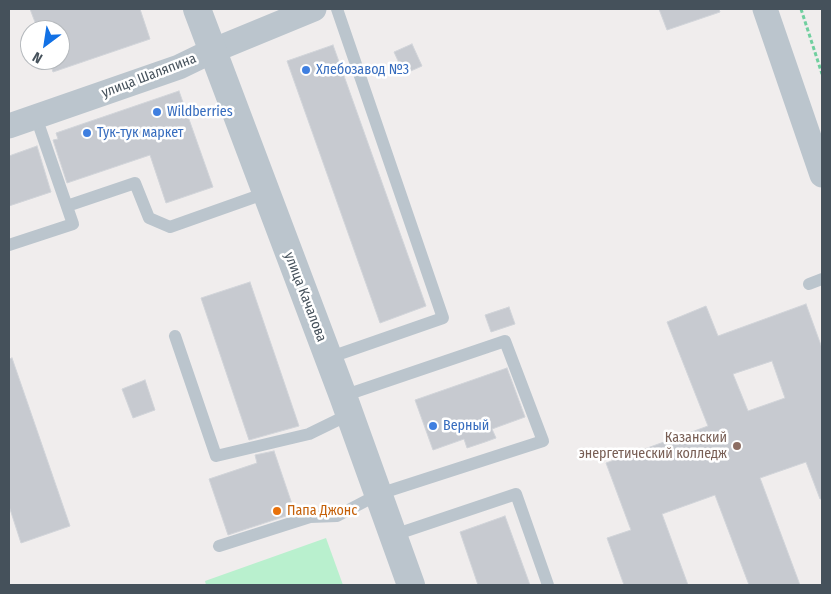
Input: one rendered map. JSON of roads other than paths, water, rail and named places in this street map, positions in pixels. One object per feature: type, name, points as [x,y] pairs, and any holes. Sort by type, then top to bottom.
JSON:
[{"type":"street","name":"улица Качалова","points":[[197,9],[347,405],[412,585]]},
{"type":"street","name":"улица Шаляпина","points":[[9,126],[179,67],[212,50],[314,9]]},
{"type":"street","points":[[765,9],[822,175]]},
{"type":"lane","points":[[328,358],[443,318],[337,9]]},
{"type":"lane","points":[[9,246],[73,224],[36,117]]},
{"type":"lane","points":[[67,206],[135,183],[149,218],[170,227],[266,193]]},
{"type":"lane","points":[[809,284],[822,279]]},
{"type":"lane","points":[[175,336],[216,456],[309,434],[347,405],[506,341],[543,441],[379,494],[337,516],[310,517],[219,546]]},
{"type":"lane","points":[[394,535],[516,494],[548,585]]},
{"type":"place","name":"Хлебозавод №3","points":[[306,70]]},
{"type":"place","name":"Wildberries","points":[[157,112]]},
{"type":"place","name":"Тук-тук маркет","points":[[87,133]]},
{"type":"place","name":"Верный","points":[[433,426]]},
{"type":"place","name":"Казанский энергетический колледж","points":[[737,446]]},
{"type":"place","name":"Папа Джонс","points":[[277,511]]}]
